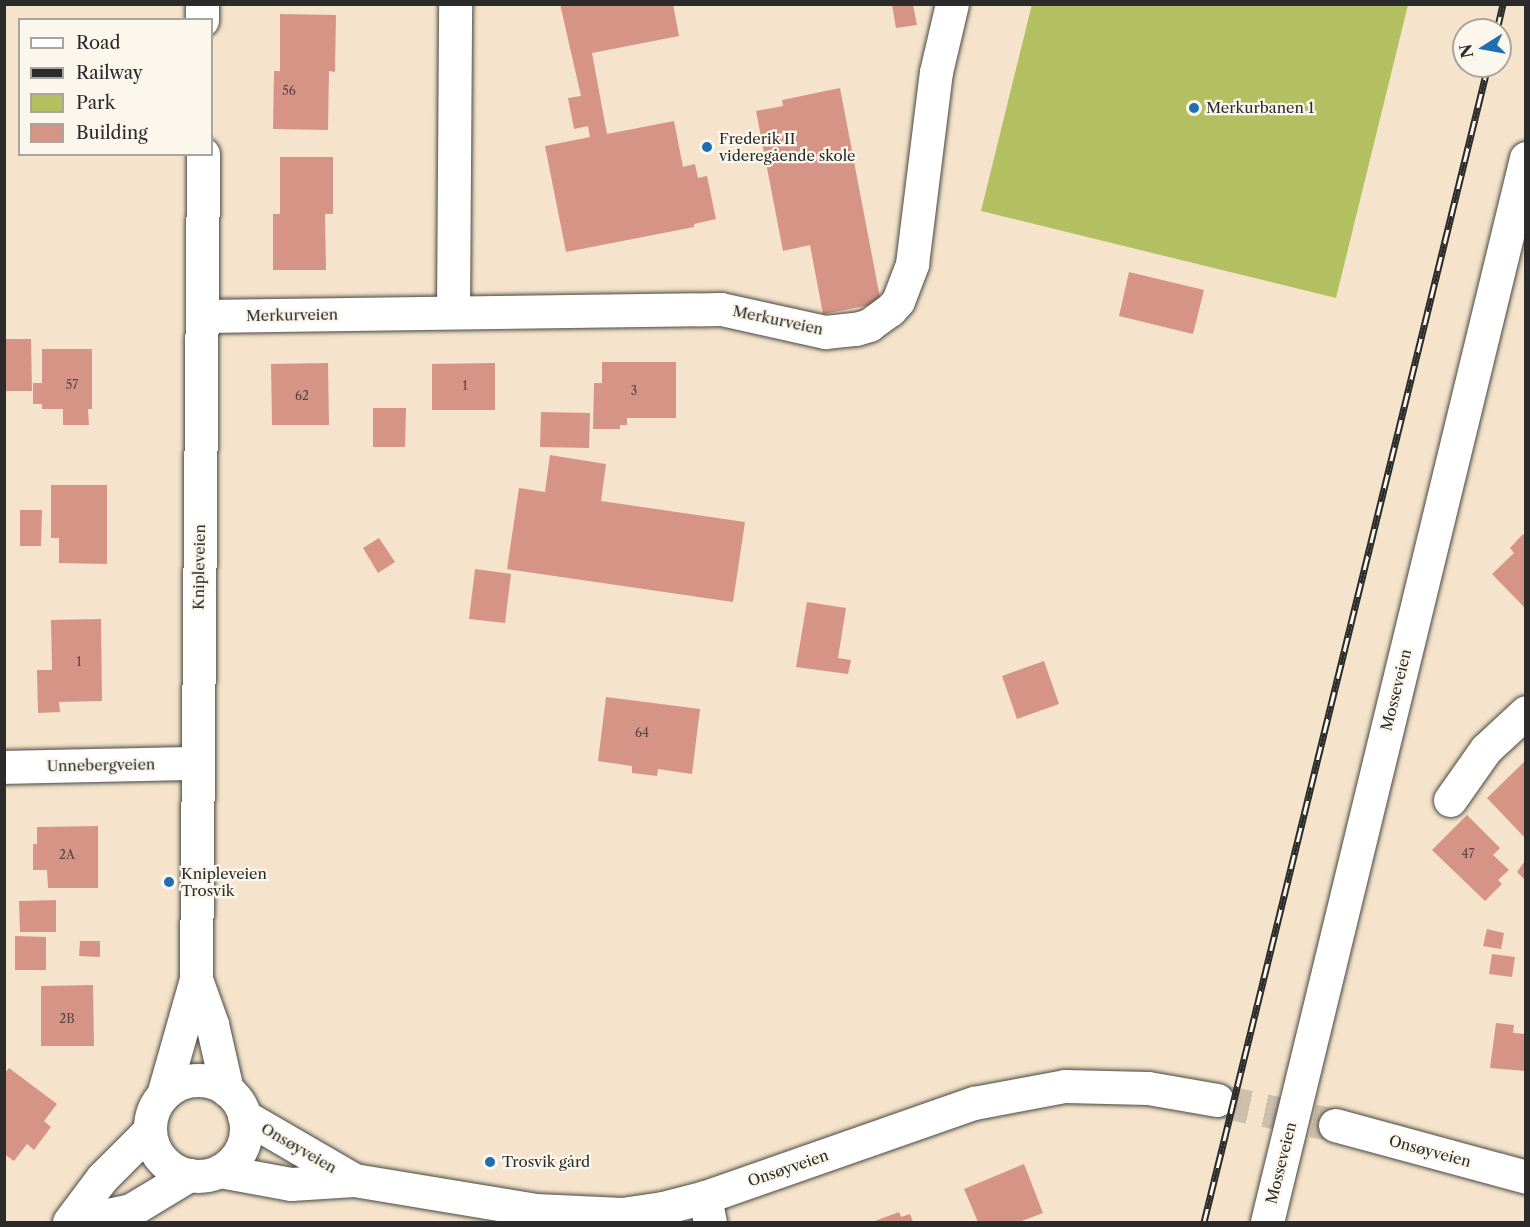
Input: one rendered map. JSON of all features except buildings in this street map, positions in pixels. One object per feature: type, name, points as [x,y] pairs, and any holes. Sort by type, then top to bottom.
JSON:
[{"type":"main road","points":[[453,311],[454,4]]},
{"type":"main road","name":"Merkurveien","points":[[203,316],[721,309],[825,332],[856,329],[868,325],[890,310],[898,301],[912,264],[936,72],[952,4]]},
{"type":"main road","name":"Knipleveien","points":[[163,1095],[196,980],[203,156]]},
{"type":"main road","name":"Mosseveien","points":[[1267,1222],[1526,158]]},
{"type":"main road","points":[[1450,800],[1486,749],[1526,712]]},
{"type":"main road","name":"Unnebergveien","points":[[4,767],[198,763]]},
{"type":"main road","name":"Knipleveien","points":[[196,980],[236,1103]]},
{"type":"main road","points":[[75,1222],[131,1210],[233,1161],[242,1147],[245,1132],[236,1103],[213,1082],[196,1080],[179,1084],[163,1095],[152,1113],[150,1130],[153,1145],[162,1159],[173,1169],[204,1173]]},
{"type":"main road","name":"Onsøyveien","points":[[204,1173],[291,1184],[354,1180],[535,1210],[621,1214],[663,1208],[708,1210],[974,1103],[1065,1086],[1148,1088],[1217,1100]]},
{"type":"main road","name":"Onsøyveien","points":[[236,1103],[354,1180]]},
{"type":"main road","name":"Onsøyveien","points":[[1335,1125],[1526,1177]]},
{"type":"main road","points":[[69,1222],[102,1178],[150,1130]]},
{"type":"green space","name":"Merkurbanen 1","points":[[1032,4],[1408,5],[1336,298],[981,211]]},
{"type":"tunnel","points":[[1217,1100],[1335,1125]]},
{"type":"railway","points":[[1500,18],[1503,4]]},
{"type":"railway","points":[[1204,1222],[1485,78]]},
{"type":"place","name":"Merkurbanen 1","points":[[1194,108]]},
{"type":"place","name":"Frederik II videregående skole","points":[[707,147]]},
{"type":"place","name":"Knipleveien Trosvik","points":[[169,882]]},
{"type":"place","name":"Trosvik gård","points":[[490,1162]]}]
